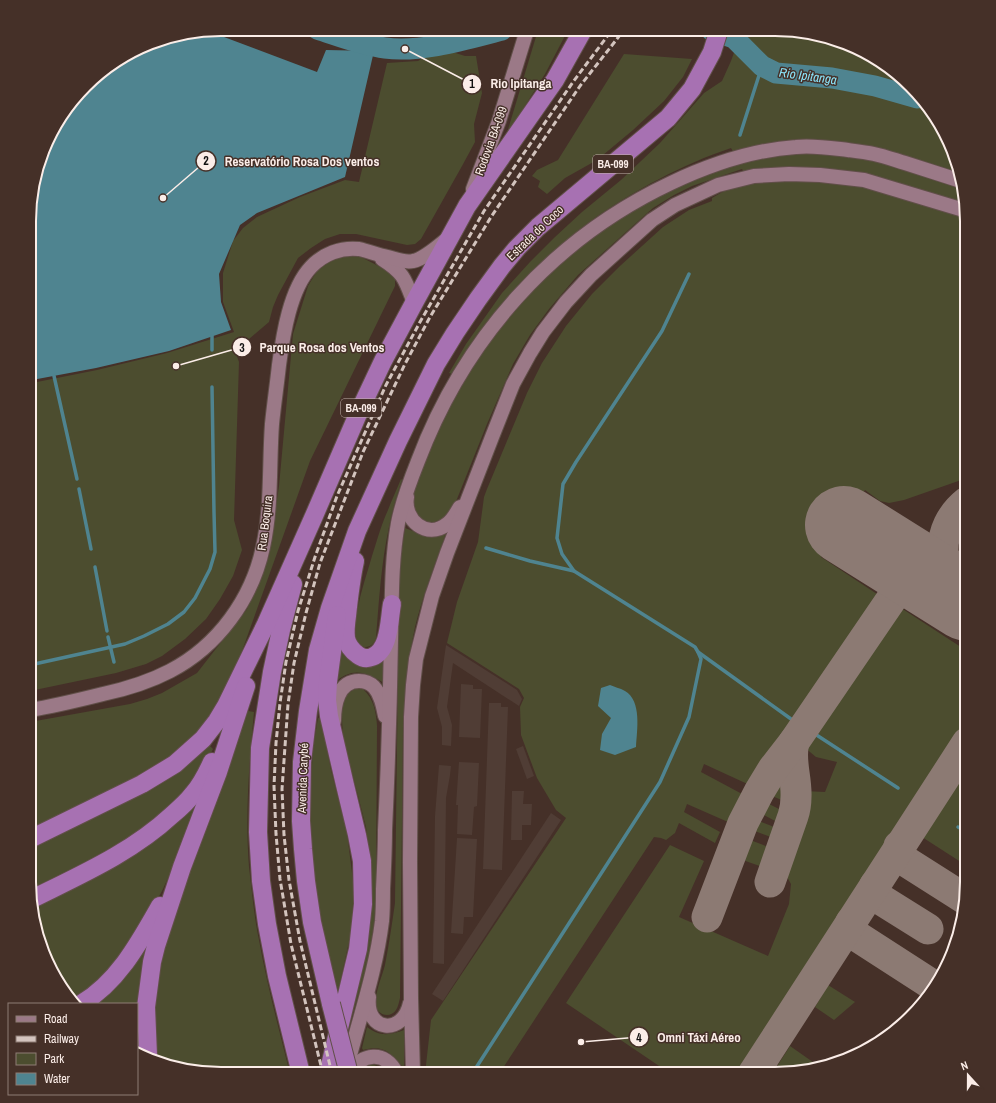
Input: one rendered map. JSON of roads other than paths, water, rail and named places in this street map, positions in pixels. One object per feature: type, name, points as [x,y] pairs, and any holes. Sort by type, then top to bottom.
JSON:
[{"type":"highway","name":"BA-099","points":[[314,516],[358,414],[383,361],[467,206],[556,80],[579,36]]},
{"type":"highway","name":"Estrada do Coco","points":[[377,489],[398,441],[436,364],[455,333],[502,266],[538,227],[668,118],[692,89],[712,52],[717,36]]},
{"type":"highway","name":"Avenida Carybé","points":[[346,1067],[312,922],[306,882],[301,792],[302,762],[314,670],[324,626],[357,531],[377,489]]},
{"type":"highway","points":[[377,489],[361,537],[349,594],[346,639],[352,651],[364,658],[370,658],[380,652],[387,638],[392,604]]},
{"type":"highway","points":[[36,836],[142,784],[175,764],[203,739],[226,706],[266,624],[314,516]]},
{"type":"highway","points":[[299,1067],[277,976],[267,924],[261,881],[258,832],[260,755],[271,680],[281,630],[295,577],[314,516]]},
{"type":"highway","points":[[330,1067],[358,949],[363,904],[362,861],[358,835],[329,716],[327,700],[341,574]]},
{"type":"highway","points":[[148,1052],[146,1008],[152,962],[162,926],[182,867],[218,772],[266,624]]},
{"type":"highway","points":[[36,897],[102,865],[124,852],[146,837],[180,808],[194,794],[202,781],[240,706]]},
{"type":"highway","points":[[82,1003],[100,990],[128,960],[182,867]]},
{"type":"main road","name":"Rodovia BA-099","points":[[467,206],[499,121],[525,36]]},
{"type":"main road","points":[[349,1067],[357,1029],[374,967],[382,919],[389,738],[393,568],[398,521],[409,485],[434,422],[453,386],[486,334],[525,288],[578,240],[630,204],[699,170],[734,158],[761,151],[797,146],[824,147],[874,154],[955,179]]},
{"type":"main road","points":[[413,1067],[410,862],[411,717],[416,659],[432,596],[472,488],[513,384],[543,332],[566,302],[591,275],[652,220],[675,204],[718,184],[754,176],[789,174],[820,175],[864,180],[960,209]]},
{"type":"main road","name":"Rua Boquira","points":[[36,709],[64,704],[149,681],[170,671],[191,658],[218,635],[227,625],[248,591],[263,547],[269,513],[272,424],[282,340],[287,319],[297,290],[310,267],[327,255],[342,250],[351,249],[358,249],[403,261],[413,261],[424,256],[451,236]]},
{"type":"main road","name":"Rua Boquira","points":[[371,253],[399,272],[405,280],[414,303]]},
{"type":"main road","points":[[409,485],[406,507],[410,518],[420,527],[432,530],[440,528],[451,520],[472,488]]},
{"type":"main road","points":[[338,755],[334,727],[335,706],[341,691],[350,682],[364,681],[374,687],[380,698],[389,738]]},
{"type":"main road","points":[[370,985],[368,1002],[369,1010],[371,1016],[381,1025],[395,1025],[401,1021],[406,1016],[411,998]]},
{"type":"main road","points":[[353,1067],[367,1058],[380,1057],[386,1060],[393,1067]]},
{"type":"water","points":[[209,36],[221,36],[317,72],[326,50],[374,51],[345,177],[257,213],[240,225],[219,274],[221,302],[231,330],[169,351],[96,368],[36,379],[36,209],[42,173],[50,150],[61,128],[74,108],[90,90],[118,67],[150,50],[173,42]]},
{"type":"water","points":[[610,685],[625,691],[630,696],[634,702],[637,716],[636,747],[615,755],[600,750],[602,734],[611,718],[598,706],[601,688]]},
{"type":"waterway","name":"Rio Ipitanga","points":[[338,36],[367,45],[399,49],[429,47],[478,36]]},
{"type":"waterway","name":"Rio Ipitanga","points":[[728,36],[734,38],[762,66],[776,73],[832,78],[875,86],[912,97]]},
{"type":"waterway","points":[[740,135],[762,66]]},
{"type":"waterway","points":[[477,1067],[660,782],[689,717],[701,659],[695,647],[574,571],[562,554],[557,538],[563,484],[662,331],[689,274]]},
{"type":"waterway","points":[[212,336],[212,350]]},
{"type":"waterway","points":[[54,376],[77,479]]},
{"type":"waterway","points":[[36,664],[125,644],[168,624],[184,612],[195,598],[210,569],[215,552],[212,387]]},
{"type":"waterway","points":[[79,489],[91,549]]},
{"type":"waterway","points":[[486,548],[530,561],[574,571]]},
{"type":"waterway","points":[[95,567],[107,631]]},
{"type":"waterway","points":[[108,637],[114,662]]},
{"type":"waterway","points":[[698,652],[798,724]]},
{"type":"waterway","points":[[815,734],[898,788]]},
{"type":"railway","points":[[321,1067],[291,944],[280,879],[276,834],[274,786],[276,743],[286,662],[298,611],[315,557],[337,496],[386,385],[420,322],[484,211],[573,82],[608,36]]},
{"type":"railway","points":[[330,1067],[300,941],[289,880],[284,835],[282,789],[288,704],[294,663],[320,563],[363,452],[405,364],[430,317],[491,217],[580,86],[619,36]]},
{"type":"place","name":"Rio Ipitanga","points":[[405,49]]},
{"type":"place","name":"Reservatório Rosa Dos ventos","points":[[163,198]]},
{"type":"place","name":"Parque Rosa dos Ventos","points":[[176,366]]},
{"type":"place","name":"Omni Táxi Aéreo","points":[[581,1042]]}]
